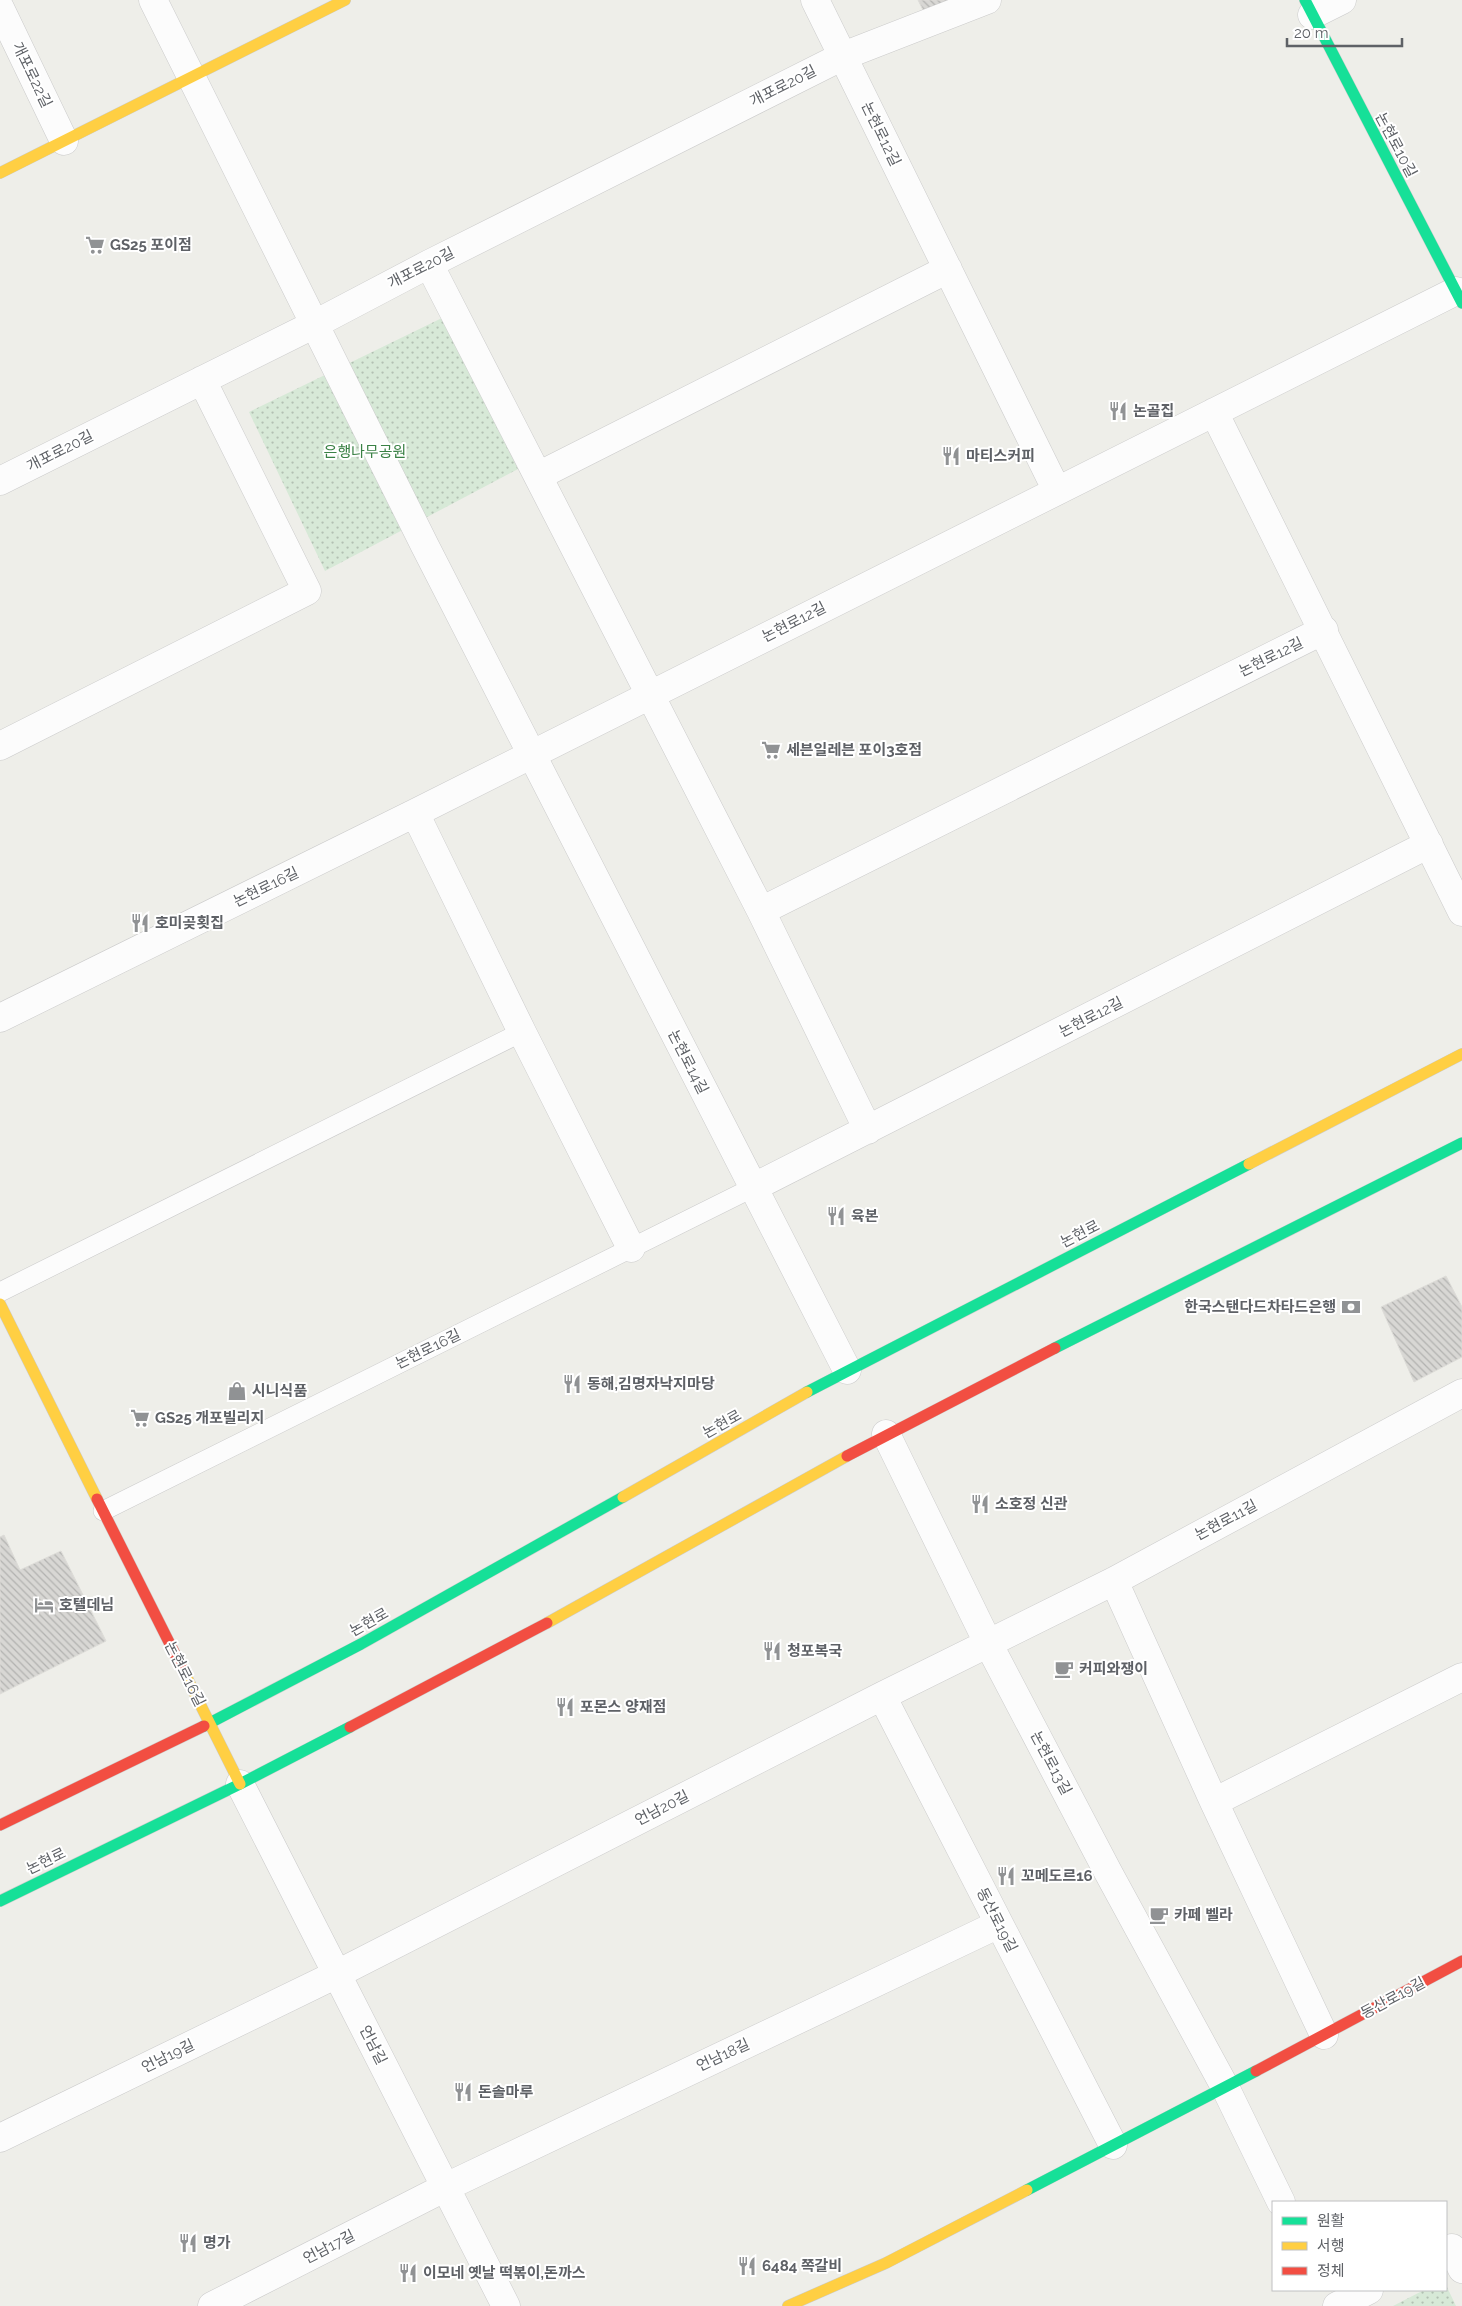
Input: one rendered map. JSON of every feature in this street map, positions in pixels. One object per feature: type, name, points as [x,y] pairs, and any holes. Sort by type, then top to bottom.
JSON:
[{"type":"main road","points":[[0,173],[191,78],[307,8],[345,0]]},
{"type":"main road","name":"논현로10길","points":[[1308,8],[1459,297]]},
{"type":"main road","name":"논현로","points":[[0,1825],[209,1723],[361,1644],[847,1370],[1462,1054]]},
{"type":"main road","name":"논현로","points":[[0,1901],[240,1784],[500,1649],[886,1434],[1462,1143]]},
{"type":"main road","name":"논현로16길","points":[[0,1304],[240,1784]]},
{"type":"main road","name":"동산로19길","points":[[788,2306],[886,2263],[1225,2087],[1462,1961]]},
{"type":"street","points":[[153,0],[191,78]]},
{"type":"street","name":"논현로12길","points":[[815,0],[1057,491]]},
{"type":"street","name":"개포로20길","points":[[0,481],[315,324],[429,264],[842,56],[987,0]]},
{"type":"street","points":[[1308,8],[1342,0]]},
{"type":"street","name":"개포로22길","points":[[0,8],[64,141]]},
{"type":"street","name":"논현로14길","points":[[191,78],[425,546],[752,1188],[847,1370]]},
{"type":"street","points":[[429,264],[761,910],[868,1130]]},
{"type":"street","points":[[538,476],[948,269]]},
{"type":"street","name":"논현로12길","points":[[532,753],[1214,412],[1459,297]]},
{"type":"street","points":[[0,746],[307,591],[202,380]]},
{"type":"street","points":[[1214,412],[1324,630],[1462,912]]},
{"type":"street","name":"논현로12길","points":[[761,910],[1324,630]]},
{"type":"street","name":"논현로16길","points":[[0,1018],[415,813],[532,753]]},
{"type":"street","points":[[415,813],[522,1032],[632,1248]]},
{"type":"street","name":"논현로12길","points":[[752,1188],[1429,844]]},
{"type":"street","name":"논현로11길","points":[[988,1643],[1114,1581],[1462,1393]]},
{"type":"street","name":"논현로13길","points":[[886,1434],[988,1643],[1108,1872],[1225,2087]]},
{"type":"street","points":[[1114,1581],[1214,1802],[1324,2035]]},
{"type":"street","name":"언남20길","points":[[337,1974],[988,1643]]},
{"type":"street","points":[[1214,1802],[1462,1676]]},
{"type":"street","name":"동산로19길","points":[[882,1696],[1113,2145]]},
{"type":"street","name":"언남길","points":[[240,1784],[506,2306]]},
{"type":"street","name":"언남18길","points":[[446,2187],[999,1924]]},
{"type":"street","name":"언남19길","points":[[0,2138],[337,1974]]},
{"type":"street","points":[[1225,2087],[1281,2201]]},
{"type":"street","name":"언남17길","points":[[212,2306],[446,2187]]},
{"type":"street","points":[[1324,2291],[1331,2306]]},
{"type":"street","points":[[1337,2306],[1367,2291]]},
{"type":"lane","points":[[0,1292],[522,1032]]},
{"type":"lane","name":"논현로16길","points":[[103,1511],[752,1188]]},
{"type":"green space","name":"은행나무공원","points":[[444,317],[518,469],[325,571],[249,412]]},
{"type":"green space","points":[[1447,2287],[1456,2306],[1393,2306],[1422,2291],[1447,2291]]},
{"type":"building","points":[[918,0],[974,0],[929,22]]},
{"type":"building","points":[[1446,1276],[1462,1307],[1462,1357],[1414,1382],[1381,1307]]},
{"type":"building","name":"호텔데님","points":[[4,1535],[20,1570],[61,1551],[106,1641],[0,1694],[0,1537]]},
{"type":"traffic: fast","points":[[1305,0],[1462,303]]},
{"type":"traffic: fast","points":[[1055,1348],[1462,1143]]},
{"type":"traffic: fast","points":[[807,1392],[1249,1164]]},
{"type":"traffic: fast","points":[[204,1726],[361,1644],[623,1497]]},
{"type":"traffic: fast","points":[[0,1901],[240,1784],[350,1727]]},
{"type":"traffic: fast","points":[[1027,2190],[1256,2071]]},
{"type":"traffic: slow","points":[[0,173],[345,0]]},
{"type":"traffic: slow","points":[[1249,1164],[1462,1054]]},
{"type":"traffic: slow","points":[[0,1304],[97,1499]]},
{"type":"traffic: slow","points":[[623,1497],[807,1392]]},
{"type":"traffic: slow","points":[[547,1623],[847,1456]]},
{"type":"traffic: slow","points":[[181,1666],[240,1784]]},
{"type":"traffic: slow","points":[[788,2306],[886,2263],[1027,2190]]},
{"type":"traffic: jam","points":[[847,1456],[1055,1348]]},
{"type":"traffic: jam","points":[[97,1499],[181,1666]]},
{"type":"traffic: jam","points":[[350,1727],[547,1623]]},
{"type":"traffic: jam","points":[[0,1825],[204,1726]]},
{"type":"traffic: jam","points":[[1256,2071],[1462,1961]]},
{"type":"place","name":"GS25 포이점","points":[[95,245]]},
{"type":"place","name":"논골집","points":[[1118,411]]},
{"type":"place","name":"마티스커피","points":[[951,456]]},
{"type":"place","name":"세븐일레븐 포이3호점","points":[[771,750]]},
{"type":"place","name":"호미곶횟집","points":[[140,923]]},
{"type":"place","name":"육본","points":[[836,1216]]},
{"type":"place","name":"한국스탠다드차타드은행","points":[[1351,1307]]},
{"type":"place","name":"동해,김명자낙지마당","points":[[572,1384]]},
{"type":"place","name":"시니식품","points":[[237,1391]]},
{"type":"place","name":"GS25 개포빌리지","points":[[140,1418]]},
{"type":"place","name":"소호정 신관","points":[[980,1504]]},
{"type":"place","name":"호텔데님","points":[[44,1605]]},
{"type":"place","name":"청포복국","points":[[772,1651]]},
{"type":"place","name":"커피와쟁이","points":[[1064,1669]]},
{"type":"place","name":"포몬스 양재점","points":[[565,1707]]},
{"type":"place","name":"꼬메도르16","points":[[1006,1876]]},
{"type":"place","name":"카페 벨라","points":[[1159,1915]]},
{"type":"place","name":"돈솔마루","points":[[463,2092]]},
{"type":"place","name":"명가","points":[[188,2243]]},
{"type":"place","name":"6484 쪽갈비","points":[[747,2266]]},
{"type":"place","name":"이모네 옛날 떡볶이,돈까스","points":[[408,2273]]}]
